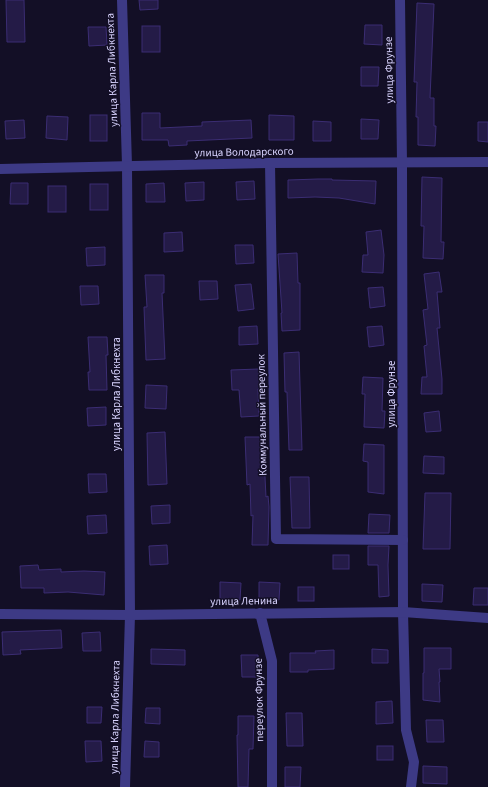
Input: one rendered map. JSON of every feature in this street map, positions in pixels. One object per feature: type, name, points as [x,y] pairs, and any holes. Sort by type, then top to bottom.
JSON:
[{"type":"street","name":"улица Карла Либкнехта","points":[[122,0],[127,165],[130,615],[125,787]]},
{"type":"street","name":"улица Фрунзе","points":[[400,0],[402,163],[403,612],[406,730],[414,762],[411,787]]},
{"type":"street","name":"улица Володарского","points":[[0,169],[127,165],[488,162]]},
{"type":"street","name":"Коммунальный переулок","points":[[270,163],[276,540],[403,540]]},
{"type":"street","name":"улица Ленина","points":[[0,614],[130,615],[403,612],[488,618]]},
{"type":"street","name":"переулок Фрунзе","points":[[260,613],[272,660],[272,787]]},
{"type":"building","points":[[6,0],[24,0],[25,42],[7,42]]},
{"type":"building","points":[[139,0],[158,0],[158,9],[140,10]]},
{"type":"building","points":[[417,3],[434,4],[430,98],[434,98],[434,126],[436,126],[435,146],[418,145],[418,117],[416,117],[417,82],[414,82]]},
{"type":"building","points":[[365,25],[382,25],[382,45],[364,44]]},
{"type":"building","points":[[142,26],[160,26],[160,52],[142,52]]},
{"type":"building","points":[[88,27],[106,27],[107,45],[89,46]]},
{"type":"building","points":[[361,67],[379,67],[378,86],[361,86]]},
{"type":"building","points":[[142,113],[160,113],[160,128],[202,126],[202,122],[251,120],[252,138],[187,141],[187,145],[169,146],[168,140],[142,140]]},
{"type":"building","points":[[90,115],[107,115],[107,141],[90,141]]},
{"type":"building","points":[[269,115],[294,116],[294,140],[269,140]]},
{"type":"building","points":[[47,116],[68,117],[67,140],[46,138]]},
{"type":"building","points":[[361,119],[379,120],[378,139],[361,139]]},
{"type":"building","points":[[24,120],[25,138],[6,139],[5,121]]},
{"type":"building","points":[[313,121],[331,122],[331,141],[313,141]]},
{"type":"building","points":[[478,122],[488,122],[488,142],[478,141]]},
{"type":"building","points":[[422,177],[442,178],[441,242],[444,242],[443,259],[423,258],[424,226],[421,226]]},
{"type":"building","points":[[318,179],[376,181],[375,204],[339,198],[288,198],[288,180]]},
{"type":"building","points":[[254,181],[255,199],[237,200],[236,182]]},
{"type":"building","points":[[204,182],[204,200],[186,201],[185,183]]},
{"type":"building","points":[[11,183],[28,183],[28,204],[10,204]]},
{"type":"building","points":[[164,183],[165,202],[146,202],[146,184]]},
{"type":"building","points":[[90,184],[108,184],[108,210],[90,210]]},
{"type":"building","points":[[48,186],[66,186],[66,212],[48,212]]},
{"type":"building","points":[[381,230],[384,255],[383,273],[362,272],[363,255],[368,255],[366,232]]},
{"type":"building","points":[[182,232],[183,251],[164,252],[164,233]]},
{"type":"building","points":[[235,245],[253,245],[254,263],[236,264]]},
{"type":"building","points":[[105,247],[105,265],[87,266],[86,248]]},
{"type":"building","points":[[297,253],[298,283],[300,283],[300,330],[282,331],[278,254]]},
{"type":"building","points":[[439,272],[442,292],[437,292],[440,328],[437,328],[442,394],[421,394],[422,377],[427,377],[424,346],[427,345],[423,310],[428,309],[424,274]]},
{"type":"building","points":[[145,275],[164,275],[164,293],[162,293],[165,359],[146,360],[144,307],[147,307]]},
{"type":"building","points":[[199,281],[217,281],[218,299],[200,300]]},
{"type":"building","points":[[251,284],[254,309],[238,311],[235,285]]},
{"type":"building","points":[[80,286],[98,286],[99,304],[81,305]]},
{"type":"building","points":[[383,287],[385,306],[370,308],[368,288]]},
{"type":"building","points":[[257,326],[258,344],[239,345],[239,327]]},
{"type":"building","points":[[382,326],[384,345],[369,347],[367,327]]},
{"type":"building","points":[[88,337],[107,337],[107,390],[89,390],[88,372],[90,372]]},
{"type":"building","points":[[299,352],[302,450],[289,450],[284,353]]},
{"type":"building","points":[[259,369],[259,416],[241,417],[239,390],[232,390],[231,370]]},
{"type":"building","points":[[363,377],[383,378],[382,411],[385,411],[384,428],[364,427],[365,394],[362,394]]},
{"type":"building","points":[[146,385],[167,386],[166,409],[145,408]]},
{"type":"building","points":[[106,407],[106,425],[88,426],[87,408]]},
{"type":"building","points":[[439,411],[441,431],[426,432],[424,413]]},
{"type":"building","points":[[165,432],[167,484],[148,485],[147,433]]},
{"type":"building","points":[[245,437],[263,437],[266,497],[268,496],[269,507],[268,545],[252,545],[253,515],[251,516],[250,484],[247,485]]},
{"type":"building","points":[[364,444],[384,445],[384,494],[368,492],[368,462],[363,461]]},
{"type":"building","points":[[424,456],[444,457],[444,474],[423,473]]},
{"type":"building","points":[[88,474],[106,474],[107,492],[89,493]]},
{"type":"building","points":[[290,477],[309,477],[310,528],[292,528]]},
{"type":"building","points":[[425,493],[451,493],[450,549],[423,549]]},
{"type":"building","points":[[170,505],[170,523],[152,524],[151,506]]},
{"type":"building","points":[[369,514],[390,515],[389,533],[368,533]]},
{"type":"building","points":[[106,515],[107,533],[88,534],[87,516]]},
{"type":"building","points":[[167,545],[168,564],[150,565],[149,546]]},
{"type":"building","points":[[368,546],[389,546],[389,596],[379,597],[378,565],[368,565]]},
{"type":"building","points":[[333,555],[349,555],[349,569],[333,569]]},
{"type":"building","points":[[38,565],[39,570],[61,569],[61,572],[105,572],[104,595],[68,592],[44,593],[44,588],[21,588],[20,566]]},
{"type":"building","points":[[220,582],[241,583],[240,600],[220,599]]},
{"type":"building","points":[[259,582],[280,583],[279,600],[259,599]]},
{"type":"building","points":[[422,584],[443,585],[442,602],[422,601]]},
{"type":"building","points":[[298,587],[314,587],[314,601],[298,601]]},
{"type":"building","points":[[474,588],[488,588],[488,605],[473,605]]},
{"type":"building","points":[[61,630],[62,648],[20,650],[21,654],[3,655],[2,632]]},
{"type":"building","points":[[100,632],[101,651],[83,651],[82,633]]},
{"type":"building","points":[[424,648],[451,648],[451,669],[439,669],[440,702],[423,700]]},
{"type":"building","points":[[151,649],[185,650],[185,665],[151,664]]},
{"type":"building","points":[[372,649],[388,650],[388,663],[372,663]]},
{"type":"building","points":[[334,650],[334,669],[308,670],[308,672],[290,672],[290,653],[316,653],[315,651]]},
{"type":"building","points":[[241,655],[258,655],[259,677],[242,677]]},
{"type":"building","points":[[392,701],[393,723],[376,724],[376,702]]},
{"type":"building","points":[[87,707],[102,707],[101,723],[87,723]]},
{"type":"building","points":[[146,708],[160,708],[160,724],[145,723]]},
{"type":"building","points":[[286,713],[302,713],[303,746],[287,746]]},
{"type":"building","points":[[238,716],[254,716],[253,749],[249,749],[248,787],[238,787]]},
{"type":"building","points":[[426,720],[443,720],[444,742],[427,742]]},
{"type":"building","points":[[85,741],[101,741],[102,761],[86,762]]},
{"type":"building","points":[[145,741],[159,742],[159,757],[144,757]]},
{"type":"building","points":[[377,746],[393,746],[393,760],[377,760]]},
{"type":"building","points":[[423,766],[447,767],[447,784],[423,783]]},
{"type":"building","points":[[285,767],[301,767],[300,787],[285,787]]}]
